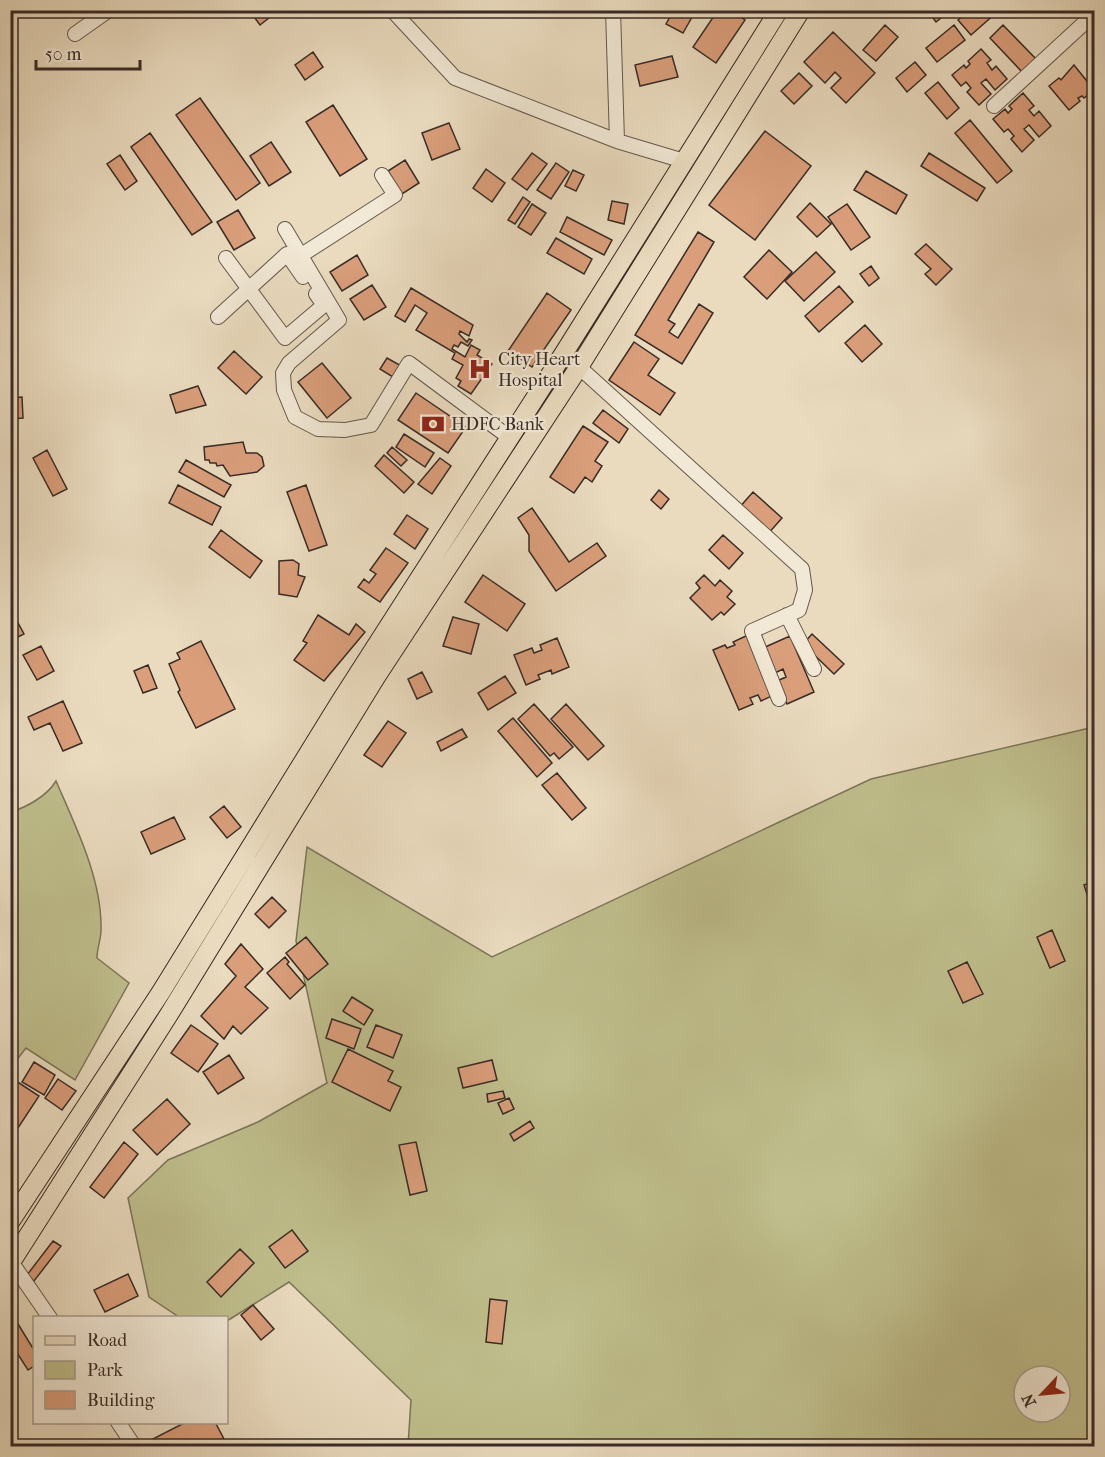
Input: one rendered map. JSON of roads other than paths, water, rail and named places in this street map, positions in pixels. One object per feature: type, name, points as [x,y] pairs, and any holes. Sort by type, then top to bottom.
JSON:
[{"type":"main road","points":[[10,1222],[161,992],[340,702],[510,438],[779,10]]},
{"type":"main road","points":[[11,1262],[168,1016],[376,677],[579,367],[801,10]]},
{"type":"main road","points":[[672,180],[690,191]]},
{"type":"street","points":[[75,34],[109,10]]},
{"type":"street","points":[[392,10],[455,78],[617,141],[684,161]]},
{"type":"street","points":[[613,10],[617,141]]},
{"type":"street","points":[[994,106],[1095,14]]},
{"type":"street","points":[[300,256],[394,195],[382,175]]},
{"type":"street","points":[[285,229],[339,320],[298,355],[283,373],[284,390],[295,417],[318,429],[345,430],[371,425],[409,363],[510,438]]},
{"type":"street","points":[[218,317],[287,254],[324,305],[285,338]]},
{"type":"street","points":[[226,258],[298,355]]},
{"type":"street","points":[[579,367],[802,569],[805,590],[799,610],[752,631],[779,699]]},
{"type":"street","points":[[787,615],[814,669]]},
{"type":"street","points":[[11,1262],[49,1316]]},
{"type":"street","points":[[119,1424],[134,1446]]},
{"type":"place","name":"City Heart Hospital","points":[[480,369]]},
{"type":"place","name":"HDFC Bank","points":[[433,424]]}]
